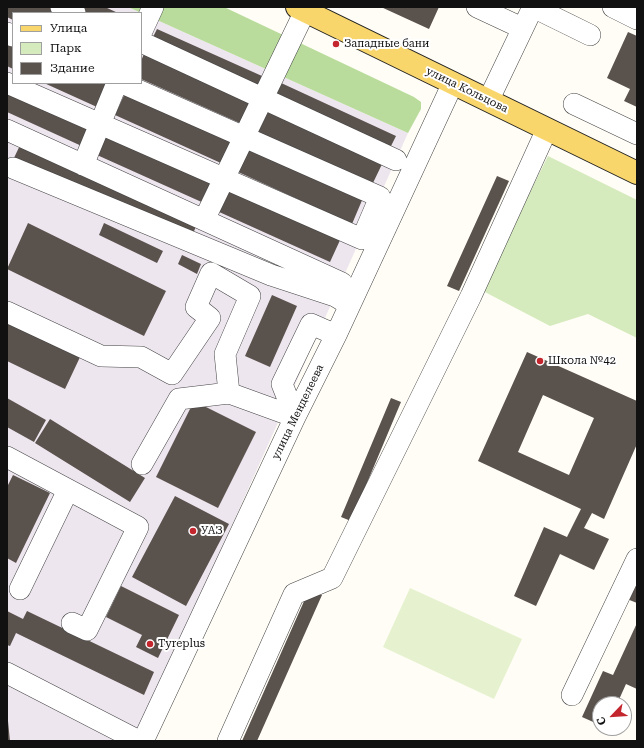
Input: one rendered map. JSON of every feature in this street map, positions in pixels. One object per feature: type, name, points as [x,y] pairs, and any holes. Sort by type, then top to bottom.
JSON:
[{"type":"main road","name":"улица Кольцова","points":[[301,9],[637,173]]},
{"type":"street","points":[[61,7],[73,12]]},
{"type":"street","points":[[142,31],[153,7]]},
{"type":"street","points":[[477,7],[522,28]]},
{"type":"street","points":[[488,99],[533,7],[590,34]]},
{"type":"street","points":[[613,7],[637,19]]},
{"type":"street","points":[[204,220],[263,98],[301,9]]},
{"type":"street","points":[[142,42],[396,160]]},
{"type":"street","name":"улица Менделеева","points":[[143,741],[295,417],[336,335],[453,83]]},
{"type":"street","points":[[7,84],[362,239],[380,197],[124,84]]},
{"type":"street","points":[[83,165],[117,84]]},
{"type":"street","points":[[574,104],[637,134]]},
{"type":"street","points":[[228,741],[294,594],[332,578],[472,296],[547,129]]},
{"type":"street","points":[[7,130],[342,283]]},
{"type":"street","points":[[12,168],[271,275],[335,296],[350,305]]},
{"type":"street","points":[[7,312],[101,356],[141,357],[172,374],[210,318],[196,307],[211,273],[250,296],[225,354],[229,392]]},
{"type":"street","points":[[142,464],[179,399],[229,392],[295,417]]},
{"type":"street","points":[[7,457],[138,527],[87,630],[72,623]]},
{"type":"street","points":[[20,589],[68,490]]},
{"type":"street","points":[[572,694],[637,559]]},
{"type":"street","points":[[7,673],[140,741]]},
{"type":"shaded area","points":[[7,7],[128,7],[139,12],[12,12],[12,84],[142,84],[142,13],[408,133],[135,741],[7,741]]},
{"type":"green space","points":[[128,7],[224,7],[414,97],[421,102],[421,109],[408,133]]},
{"type":"green space","points":[[548,156],[637,200],[637,338],[588,314],[550,326],[481,290]]},
{"type":"green space","points":[[410,588],[522,639],[494,699],[383,647]]},
{"type":"building","points":[[7,7],[48,7],[59,12],[12,12],[12,20],[7,17]]},
{"type":"building","points":[[68,7],[105,7],[116,12],[79,12]]},
{"type":"building","points":[[381,7],[439,7],[429,29]]},
{"type":"building","points":[[157,29],[262,76],[256,90],[150,43]]},
{"type":"building","points":[[628,32],[637,36],[637,107],[624,101],[630,89],[607,78]]},
{"type":"building","points":[[7,38],[12,40],[12,68],[7,66]]},
{"type":"building","points":[[146,49],[254,98],[242,124],[142,79],[142,59]]},
{"type":"building","points":[[279,82],[396,136],[389,150],[272,96]]},
{"type":"building","points":[[46,84],[106,84],[97,107]]},
{"type":"building","points":[[7,86],[96,126],[86,148],[7,112]]},
{"type":"building","points":[[126,91],[234,140],[223,164],[115,115]]},
{"type":"building","points":[[266,106],[384,160],[372,185],[254,132]]},
{"type":"building","points":[[107,133],[216,182],[206,204],[97,155]]},
{"type":"building","points":[[23,139],[199,220],[190,240],[13,160]]},
{"type":"building","points":[[247,146],[363,198],[352,224],[236,171]]},
{"type":"building","points":[[497,176],[509,181],[459,291],[447,286]]},
{"type":"building","points":[[228,187],[341,238],[330,262],[217,211]]},
{"type":"building","points":[[28,223],[166,291],[144,336],[7,269]]},
{"type":"building","points":[[104,223],[163,251],[157,263],[99,235]]},
{"type":"building","points":[[182,255],[201,264],[197,274],[178,264]]},
{"type":"building","points":[[272,295],[297,306],[270,367],[245,356]]},
{"type":"building","points":[[7,318],[81,355],[65,389],[7,361]]},
{"type":"building","name":"Школа №42","points":[[527,352],[637,401],[637,444],[604,519],[592,513],[584,528],[609,539],[594,570],[560,554],[536,606],[514,596],[544,527],[567,537],[581,509],[478,461]],"holes":[[[543,395],[594,418],[569,475],[518,452]]]},
{"type":"building","points":[[7,398],[46,420],[34,442],[7,427]]},
{"type":"building","points":[[391,398],[401,402],[351,521],[341,517]]},
{"type":"building","points":[[194,401],[256,432],[218,508],[156,477]]},
{"type":"building","points":[[50,419],[145,478],[130,502],[35,443]]},
{"type":"building","points":[[13,475],[50,493],[16,563],[7,558],[7,487]]},
{"type":"building","points":[[175,496],[229,524],[186,606],[132,577]]},
{"type":"building","points":[[637,577],[637,603],[627,599]]},
{"type":"building","points":[[121,586],[179,615],[158,658],[136,647],[142,635],[106,617]]},
{"type":"building","points":[[309,590],[322,595],[257,741],[242,741]]},
{"type":"building","points":[[7,611],[23,619],[27,611],[154,672],[144,695],[16,633],[10,646],[7,645]]},
{"type":"building","points":[[637,623],[637,689],[626,684],[621,696],[592,696],[592,721],[582,717],[603,671],[613,675]]},
{"type":"building","points":[[8,721],[10,741],[7,741]]},
{"type":"place","name":"Западные бани","points":[[336,44]]},
{"type":"place","name":"Школа №42","points":[[540,361]]},
{"type":"place","name":"УАЗ","points":[[193,531]]},
{"type":"place","name":"Tyreplus","points":[[150,644]]}]
